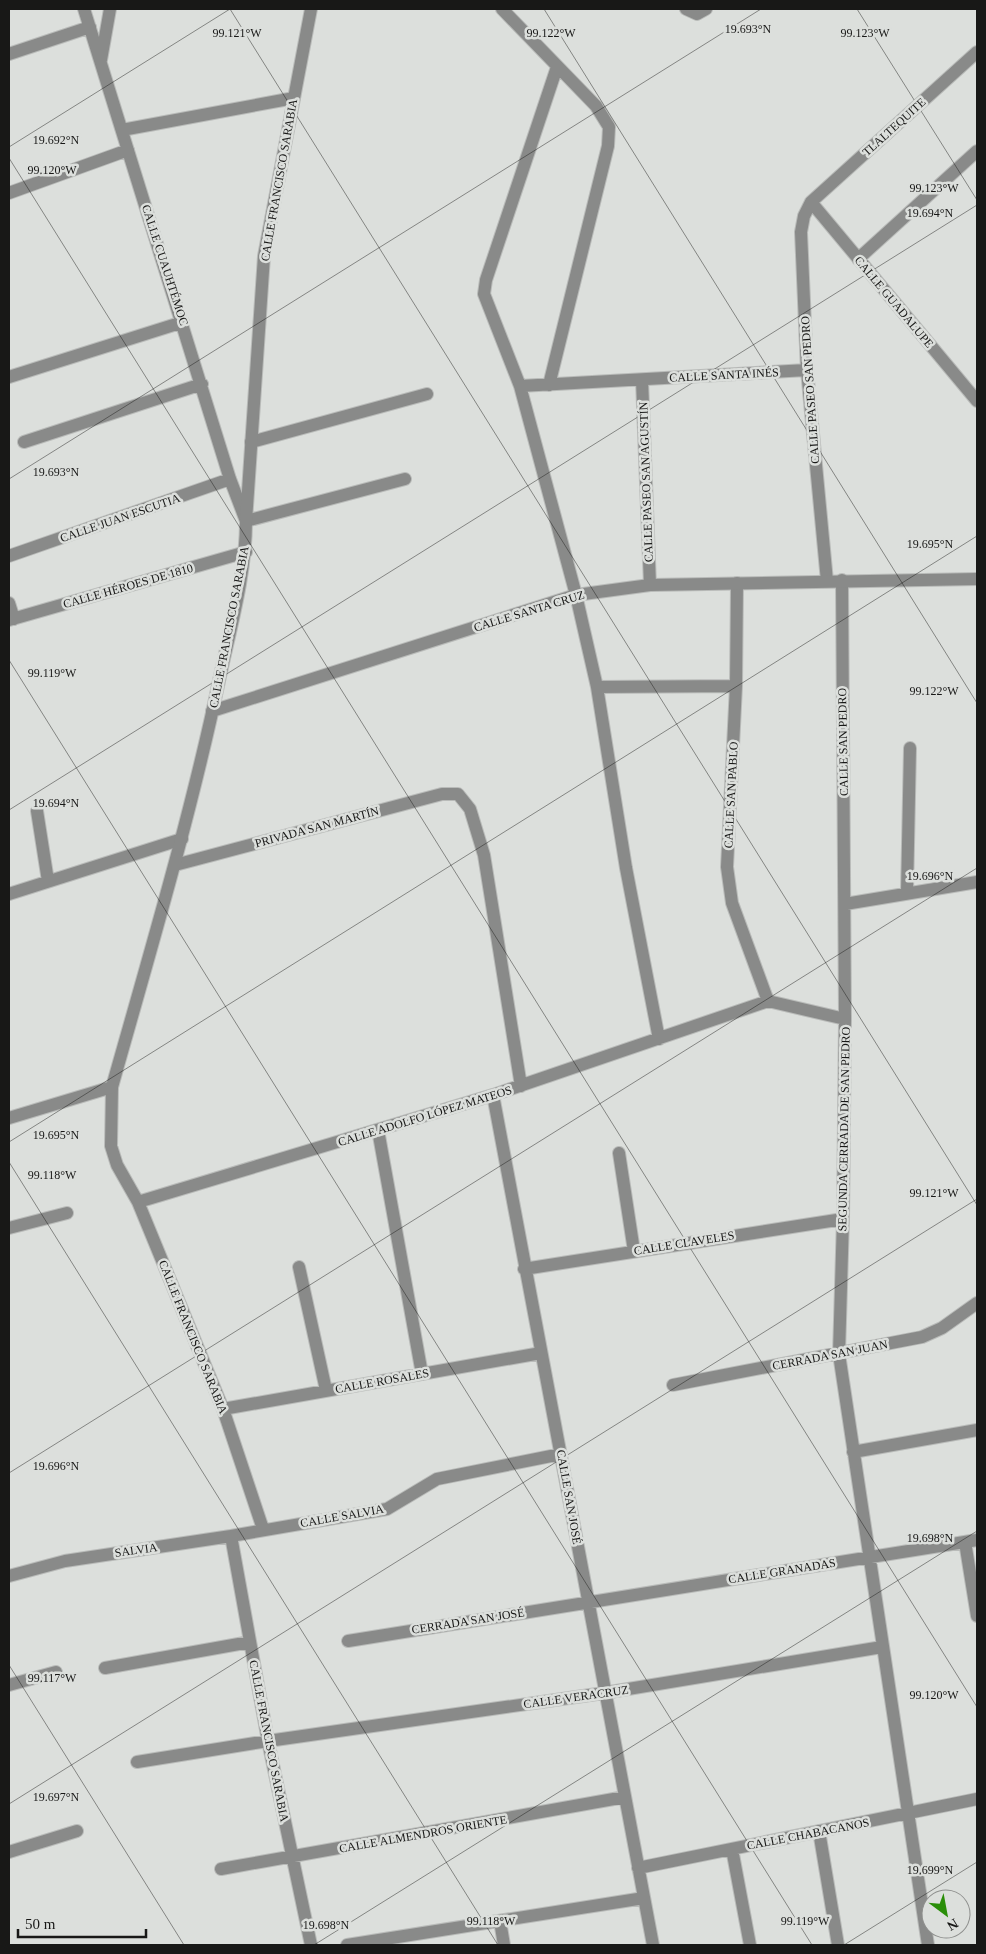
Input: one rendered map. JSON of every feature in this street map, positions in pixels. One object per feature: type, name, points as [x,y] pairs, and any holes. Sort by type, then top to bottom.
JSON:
[{"type":"street","name":"CALLE CUAUHTÉMOC","points":[[84,9],[183,322],[230,479],[246,521]]},
{"type":"street","points":[[100,63],[110,9]]},
{"type":"street","name":"CALLE FRANCISCO SARABIA","points":[[263,1529],[223,1409],[138,1202],[117,1165],[111,1146],[112,1087],[176,865],[212,711],[246,552],[246,521],[264,256],[311,9]]},
{"type":"street","points":[[502,9],[556,67],[596,106],[609,127],[608,146],[549,385]]},
{"type":"street","points":[[9,54],[90,27]]},
{"type":"street","name":"TLALTEQUITE","points":[[811,202],[977,52]]},
{"type":"street","points":[[556,67],[484,294],[520,386],[576,594],[597,688],[626,868],[659,1038]]},
{"type":"street","points":[[122,130],[294,98]]},
{"type":"street","points":[[9,193],[128,150]]},
{"type":"street","points":[[858,259],[977,151]]},
{"type":"street","name":"CALLE GUADALUPE","points":[[811,202],[977,401]]},
{"type":"street","name":"CALLE PASEO SAN PEDRO","points":[[811,202],[804,216],[801,232],[807,370],[827,581]]},
{"type":"street","points":[[9,378],[183,322]]},
{"type":"street","name":"CALLE SANTA INÉS","points":[[520,386],[807,370]]},
{"type":"street","name":"CALLE PASEO SAN AGUSTÍN","points":[[642,380],[650,584]]},
{"type":"street","points":[[24,442],[202,384]]},
{"type":"street","points":[[251,442],[427,394]]},
{"type":"street","name":"CALLE JUAN ESCUTIA","points":[[9,556],[230,479]]},
{"type":"street","points":[[246,521],[405,479]]},
{"type":"street","name":"CALLE HÉROES DE 1810","points":[[11,619],[246,552]]},
{"type":"street","name":"CALLE SANTA CRUZ","points":[[212,711],[576,594],[650,584],[977,579]]},
{"type":"street","name":"CALLE SAN PEDRO","points":[[842,580],[844,904]]},
{"type":"street","name":"CALLE SAN PABLO","points":[[737,582],[736,686],[727,867],[728,887],[768,1001]]},
{"type":"street","points":[[9,603],[11,619]]},
{"type":"street","points":[[597,688],[736,686]]},
{"type":"street","points":[[908,894],[910,748]]},
{"type":"street","name":"PRIVADA SAN MARTÍN","points":[[176,865],[442,794],[458,794],[470,809],[484,854],[521,1086]]},
{"type":"street","points":[[38,811],[48,881]]},
{"type":"street","points":[[9,894],[182,839]]},
{"type":"street","points":[[844,904],[977,882]]},
{"type":"street","name":"SEGUNDA CERRADA DE SAN PEDRO","points":[[839,1354],[843,1219],[844,904]]},
{"type":"street","points":[[768,1001],[845,1018]]},
{"type":"street","name":"CALLE ADOLFO LÓPEZ MATEOS","points":[[138,1202],[493,1095],[768,1001]]},
{"type":"street","points":[[9,1118],[112,1087]]},
{"type":"street","name":"CALLE SAN JOSÉ","points":[[493,1095],[524,1269],[562,1454],[604,1693],[644,1898]]},
{"type":"street","points":[[378,1130],[422,1374]]},
{"type":"street","points":[[619,1153],[634,1251]]},
{"type":"street","points":[[9,1228],[67,1213]]},
{"type":"street","name":"CALLE CLAVELES","points":[[524,1269],[843,1219]]},
{"type":"street","points":[[299,1267],[326,1390]]},
{"type":"street","name":"CERRADA SAN JUAN","points":[[673,1385],[922,1337],[942,1328],[977,1303]]},
{"type":"street","name":"CALLE ROSALES","points":[[223,1409],[541,1353]]},
{"type":"street","points":[[839,1354],[928,1945]]},
{"type":"street","points":[[854,1452],[977,1430]]},
{"type":"street","name":"CALLE SALVIA","points":[[263,1529],[387,1509],[437,1479],[562,1454]]},
{"type":"street","name":"SALVIA","points":[[9,1576],[65,1561],[231,1536],[263,1529]]},
{"type":"street","name":"CALLE FRANCISCO SARABIA","points":[[231,1536],[268,1741],[311,1945]]},
{"type":"street","points":[[971,1541],[977,1616]]},
{"type":"street","name":"CALLE GRANADAS","points":[[588,1601],[971,1541]]},
{"type":"street","name":"CERRADA SAN JOSÉ","points":[[348,1641],[588,1601]]},
{"type":"street","points":[[105,1668],[250,1642]]},
{"type":"street","name":"CALLE VERACRUZ","points":[[137,1762],[268,1741],[604,1693],[882,1647]]},
{"type":"street","points":[[9,1686],[56,1672]]},
{"type":"street","name":"CALLE ALMENDROS ORIENTE","points":[[221,1869],[625,1797]]},
{"type":"street","name":"CALLE CHABACANOS","points":[[638,1868],[977,1799]]},
{"type":"street","points":[[9,1852],[77,1830]]},
{"type":"street","points":[[819,1831],[838,1945]]},
{"type":"street","points":[[732,1849],[750,1945]]},
{"type":"street","points":[[347,1945],[644,1898],[653,1945]]},
{"type":"street","points":[[500,1921],[504,1945]]}]
